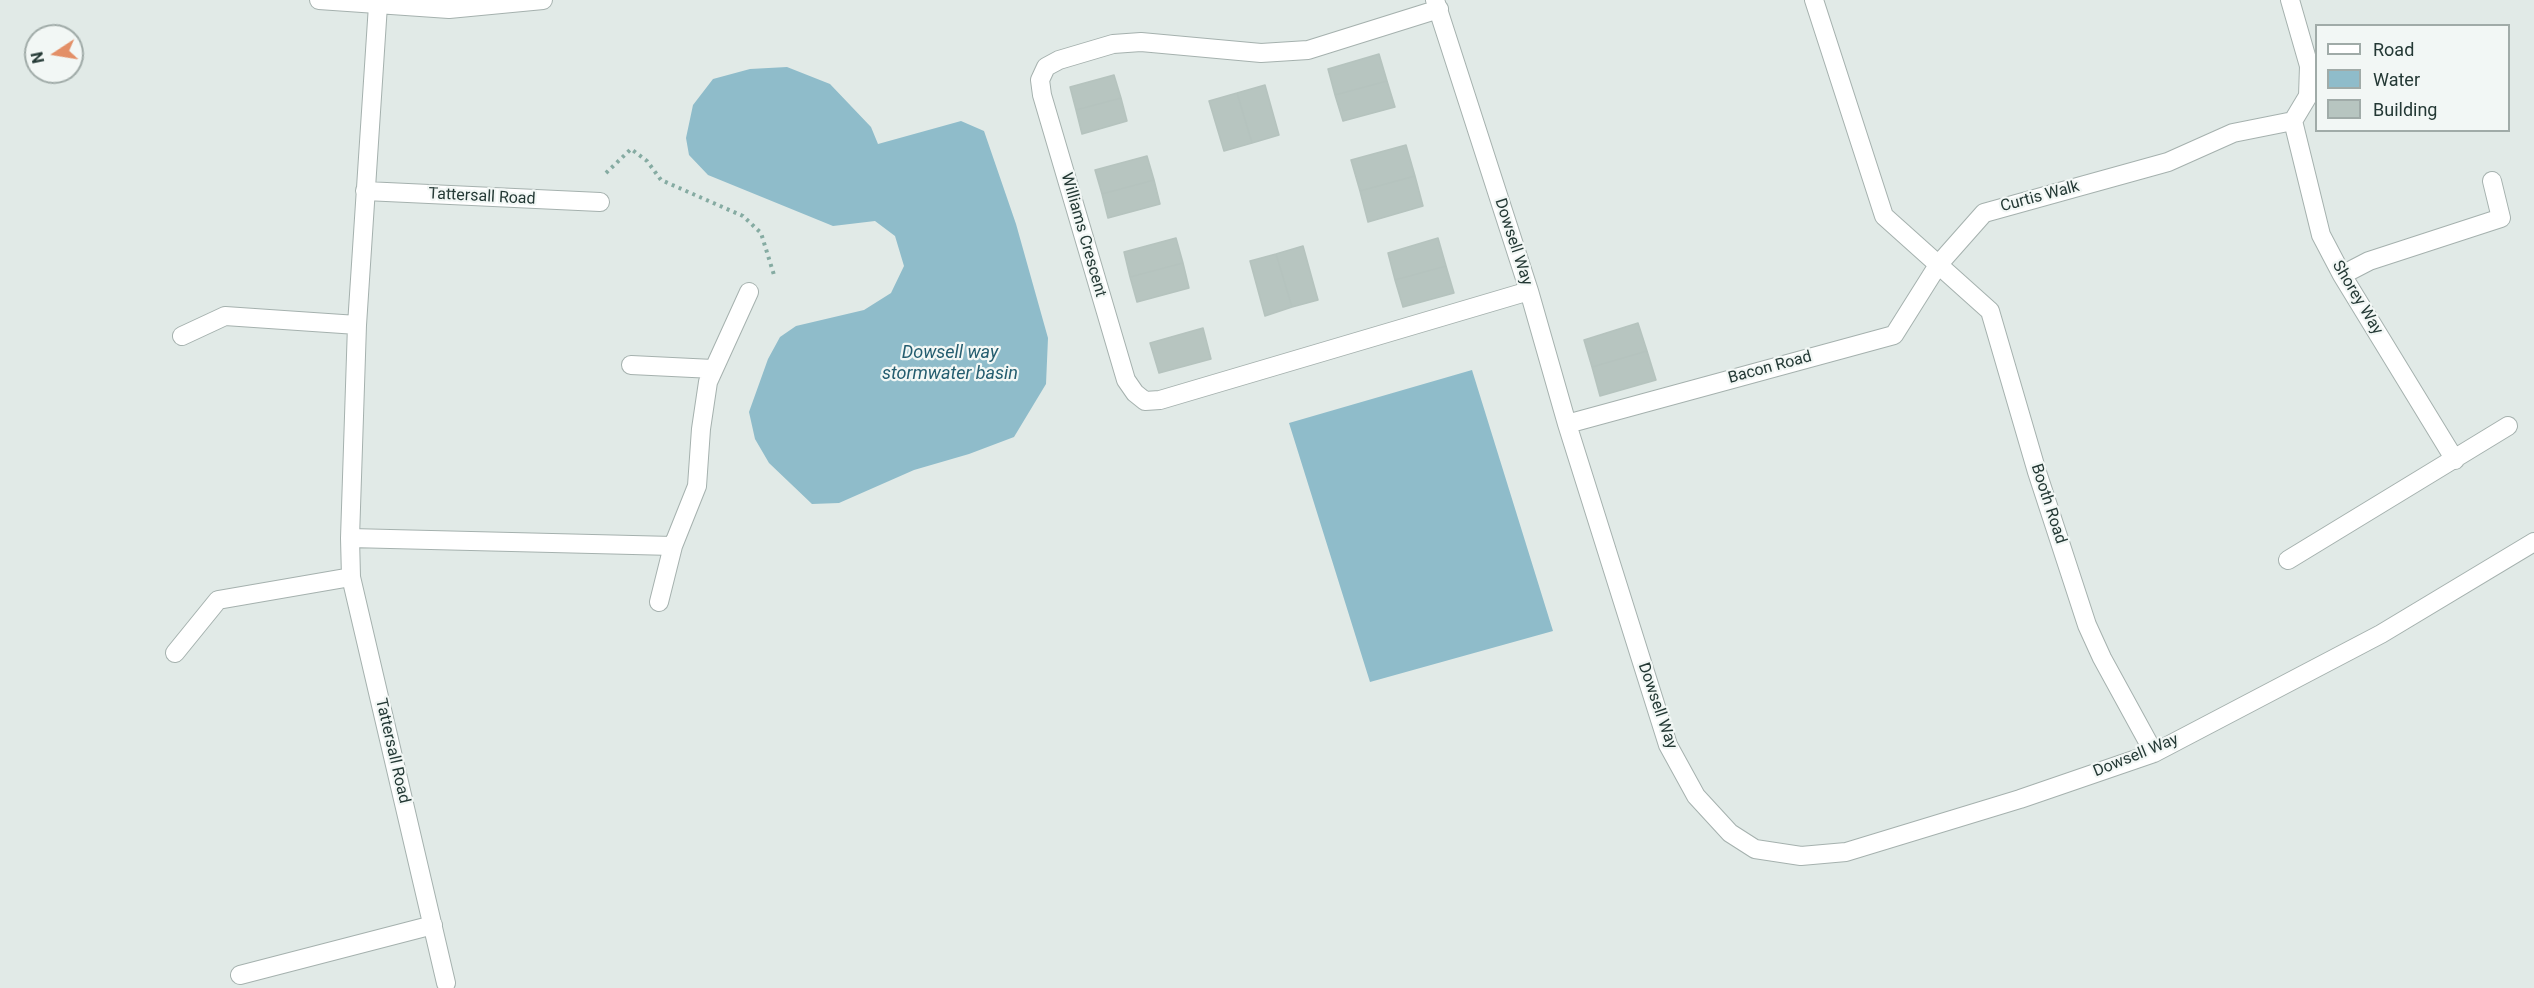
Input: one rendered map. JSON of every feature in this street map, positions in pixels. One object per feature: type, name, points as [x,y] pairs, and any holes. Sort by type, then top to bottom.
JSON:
[{"type":"street","points":[[319,0],[449,9],[543,0]]},
{"type":"street","points":[[1814,0],[1884,216],[1938,265]]},
{"type":"street","points":[[2290,0],[2309,66],[2308,96],[2293,121]]},
{"type":"street","name":"Tattersall Road","points":[[378,5],[357,325],[350,538],[351,577],[446,983]]},
{"type":"street","name":"Williams Crescent","points":[[1437,5],[1308,50],[1261,53],[1141,42],[1122,44],[1059,60],[1046,67],[1040,80],[1042,95],[1126,380],[1135,393],[1145,401],[1160,400],[1529,291]]},
{"type":"street","name":"Dowsell Way","points":[[1437,5],[1529,291],[1567,424],[1668,746],[1696,796],[1730,833],[1755,849],[1801,856],[1846,852],[2020,800],[2154,753],[2381,634],[2534,542]]},
{"type":"street","name":"Curtis Walk","points":[[1938,265],[1984,213],[2168,162],[2233,133],[2293,121]]},
{"type":"street","name":"Shorey Way","points":[[2293,121],[2321,236],[2342,275],[2455,460]]},
{"type":"street","points":[[2342,275],[2368,261],[2501,218],[2492,181]]},
{"type":"street","name":"Tattersall Road","points":[[364,191],[600,202]]},
{"type":"street","name":"Bacon Road","points":[[1567,424],[1894,335],[1938,265]]},
{"type":"street","name":"Booth Road","points":[[1938,265],[1990,311],[2037,472],[2087,625],[2102,658],[2154,753]]},
{"type":"street","points":[[658,602],[673,546],[698,486],[701,429],[708,382],[749,292]]},
{"type":"street","points":[[182,336],[225,316],[357,325]]},
{"type":"street","points":[[631,364],[713,369]]},
{"type":"street","points":[[2288,560],[2508,426]]},
{"type":"street","points":[[350,538],[673,546]]},
{"type":"street","points":[[175,652],[218,600],[351,577]]},
{"type":"street","points":[[240,975],[433,925]]},
{"type":"path","points":[[576,201],[631,149],[647,161],[661,180],[742,216],[761,233],[774,270],[774,282]]},
{"type":"water","name":"Dowsell way stormwater basin","points":[[787,67],[830,84],[871,127],[878,144],[961,121],[984,131],[1016,224],[1048,338],[1046,384],[1014,437],[969,454],[914,470],[839,503],[812,504],[769,463],[755,439],[749,412],[768,359],[780,337],[796,326],[864,310],[891,293],[904,266],[895,236],[875,221],[833,226],[708,175],[689,155],[686,138],[693,105],[713,79],[750,69]]},
{"type":"water","points":[[1472,370],[1553,631],[1370,682],[1289,423]]},
{"type":"building","points":[[1379,54],[1387,81],[1335,95],[1328,69]]},
{"type":"building","points":[[1114,75],[1121,98],[1076,110],[1070,87]]},
{"type":"building","points":[[1387,81],[1395,107],[1343,121],[1335,95]]},
{"type":"building","points":[[1265,85],[1279,135],[1252,143],[1237,93]]},
{"type":"building","points":[[1237,93],[1252,143],[1224,151],[1209,101]]},
{"type":"building","points":[[1121,98],[1127,121],[1082,134],[1076,110]]},
{"type":"building","points":[[1406,145],[1415,176],[1360,191],[1351,160]]},
{"type":"building","points":[[1147,156],[1154,180],[1102,194],[1095,170]]},
{"type":"building","points":[[1415,176],[1423,206],[1368,222],[1360,191]]},
{"type":"building","points":[[1154,180],[1160,204],[1108,218],[1102,194]]},
{"type":"building","points":[[1176,238],[1183,263],[1130,277],[1124,252]]},
{"type":"building","points":[[1438,238],[1446,266],[1395,280],[1388,253]]},
{"type":"building","points":[[1303,246],[1318,300],[1292,307],[1276,254]]},
{"type":"building","points":[[1276,254],[1292,307],[1265,316],[1250,261]]},
{"type":"building","points":[[1183,263],[1189,288],[1137,302],[1130,277]]},
{"type":"building","points":[[1446,266],[1454,293],[1403,307],[1395,280]]},
{"type":"building","points":[[1638,323],[1647,351],[1592,367],[1584,340]]},
{"type":"building","points":[[1203,328],[1211,359],[1159,373],[1150,343]]},
{"type":"building","points":[[1647,351],[1656,380],[1600,396],[1592,367]]}]
